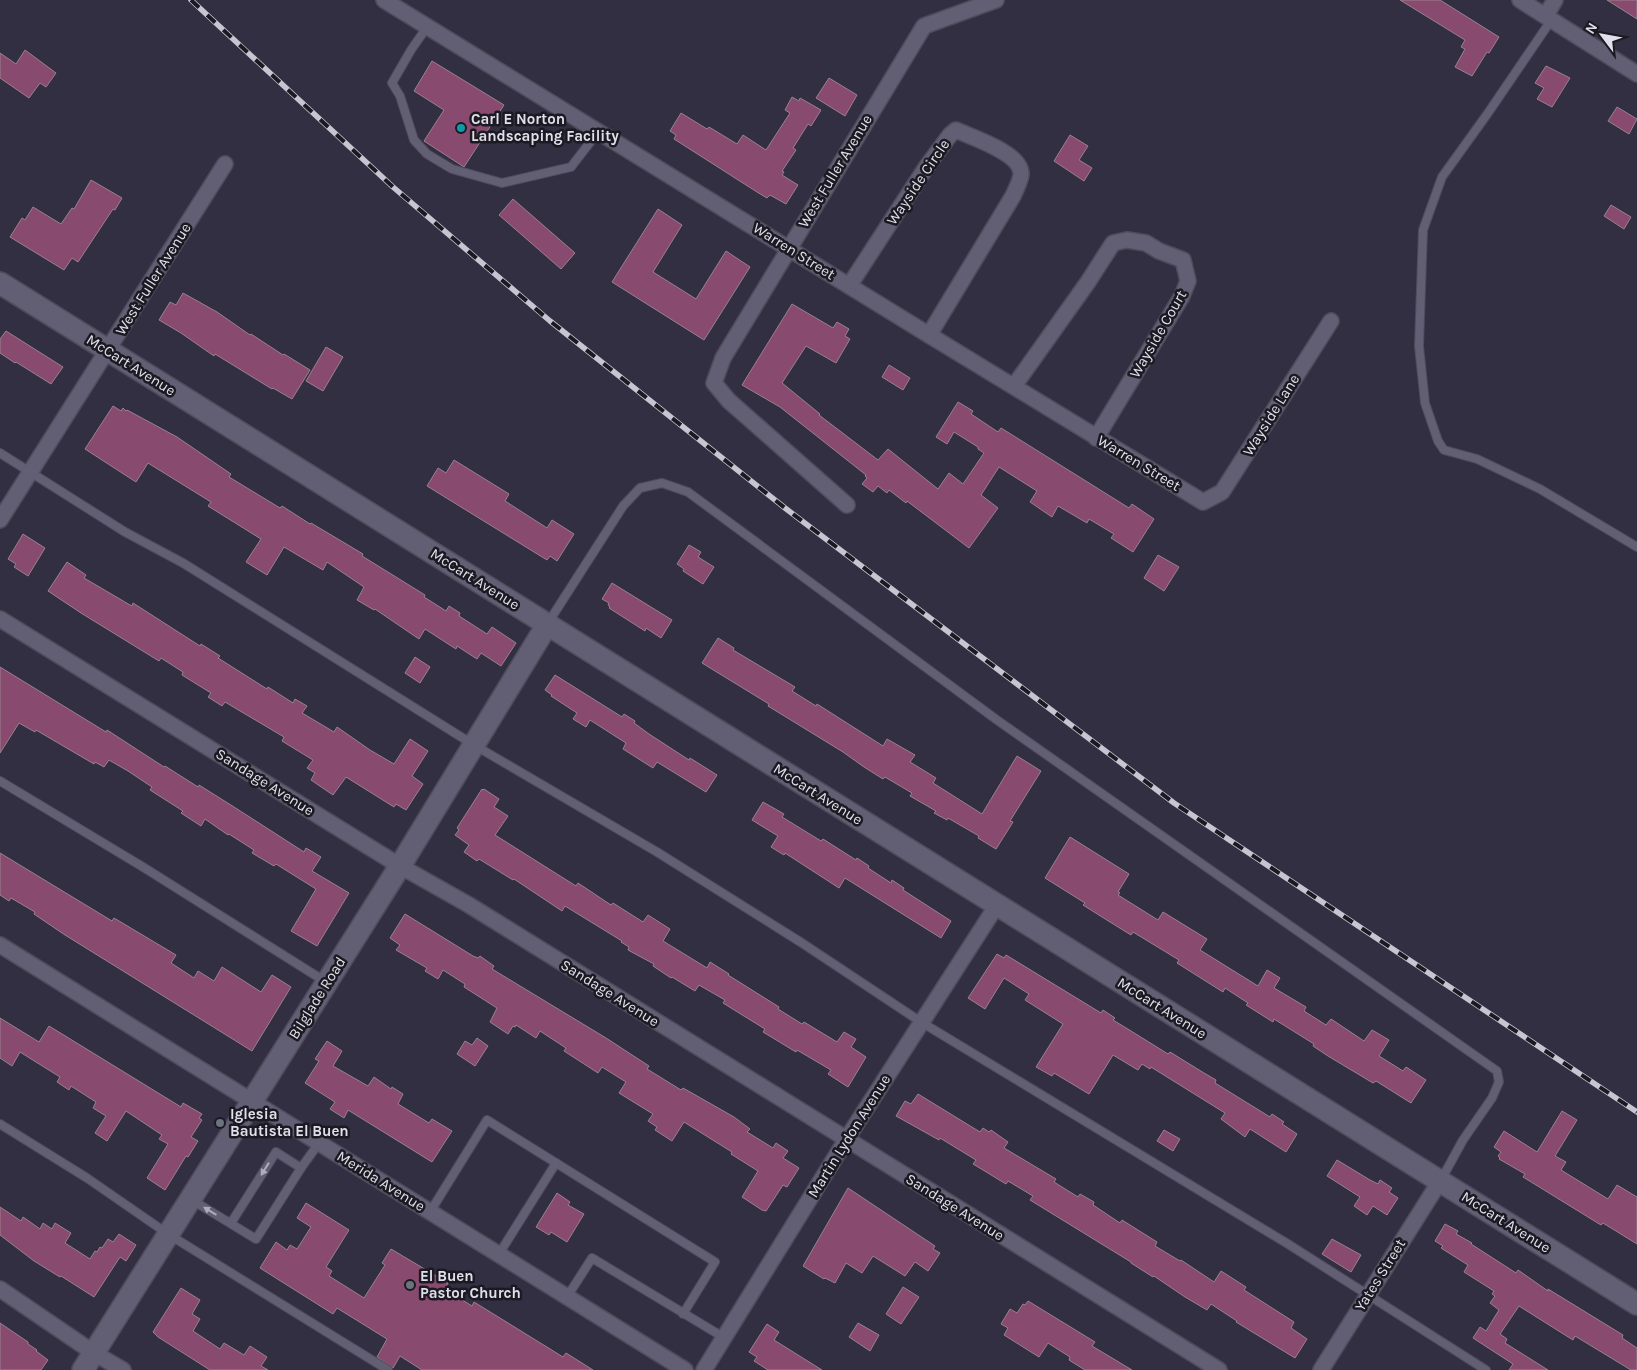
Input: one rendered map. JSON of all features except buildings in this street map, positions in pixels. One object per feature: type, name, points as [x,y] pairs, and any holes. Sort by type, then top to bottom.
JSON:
[{"type":"main road","name":"McCart Avenue","points":[[0,283],[1637,1304]]},
{"type":"main road","name":"Bilglade Road","points":[[89,1361],[400,866],[547,624]]},
{"type":"street","name":"Warren Street","points":[[384,0],[1203,502]]},
{"type":"street","name":"West Fuller Avenue","points":[[847,505],[729,401],[714,382],[723,358],[924,26],[996,0]]},
{"type":"street","points":[[1520,0],[1637,74]]},
{"type":"street","points":[[1549,17],[1555,0]]},
{"type":"street","name":"Wayside Circle","points":[[849,286],[927,166],[950,135],[956,130],[1002,150],[1019,165],[1021,174],[1013,196],[929,335]]},
{"type":"street","name":"West Fuller Avenue","points":[[0,520],[225,164]]},
{"type":"street","name":"Wayside Court","points":[[1014,386],[1088,282],[1113,243],[1127,240],[1146,243],[1159,251],[1183,260],[1188,281],[1182,296],[1096,438]]},
{"type":"street","name":"Wayside Lane","points":[[1203,502],[1222,492],[1331,321]]},
{"type":"street","name":"Sandage Avenue","points":[[0,619],[400,866],[469,905],[1220,1370]]},
{"type":"street","name":"Martin Lydon Avenue","points":[[704,1370],[846,1140],[997,905]]},
{"type":"street","name":"Merida Avenue","points":[[0,945],[685,1370]]},
{"type":"street","name":"Yates Street","points":[[1321,1370],[1440,1181]]},
{"type":"street","points":[[0,1289],[89,1361],[123,1370]]},
{"type":"lane","points":[[1549,17],[1488,114],[1442,177],[1423,230],[1419,346],[1425,403],[1438,441],[1444,450],[1477,459],[1540,490],[1637,547]]},
{"type":"lane","points":[[427,27],[392,83],[400,96],[414,140],[427,154],[452,169],[502,184],[571,166],[598,132]]},
{"type":"lane","points":[[0,453],[125,532],[183,563],[474,745],[657,852],[922,1022],[1272,1234],[1486,1370]]},
{"type":"lane","points":[[547,624],[623,506],[640,488],[662,483],[688,492],[997,720],[1497,1071],[1499,1082],[1492,1098],[1463,1140],[1440,1181]]},
{"type":"lane","points":[[0,781],[143,867],[327,982]]},
{"type":"lane","points":[[430,1212],[487,1120],[715,1262],[683,1314]]},
{"type":"lane","points":[[0,1124],[87,1178],[168,1234],[388,1370]]},
{"type":"lane","points":[[190,1199],[256,1239],[300,1168],[319,1143]]},
{"type":"lane","points":[[231,1223],[276,1152],[300,1168]]},
{"type":"lane","points":[[499,1254],[556,1163]]},
{"type":"lane","points":[[567,1297],[592,1258],[723,1338]]},
{"type":"railway","points":[[191,0],[393,187],[550,321],[785,508],[1174,803],[1637,1112]]},
{"type":"place","name":"Carl E Norton Landscaping Facility","points":[[461,128]]},
{"type":"place","name":"Iglesia Bautista El Buen","points":[[220,1123]]},
{"type":"place","name":"El Buen Pastor Church","points":[[410,1285]]}]
